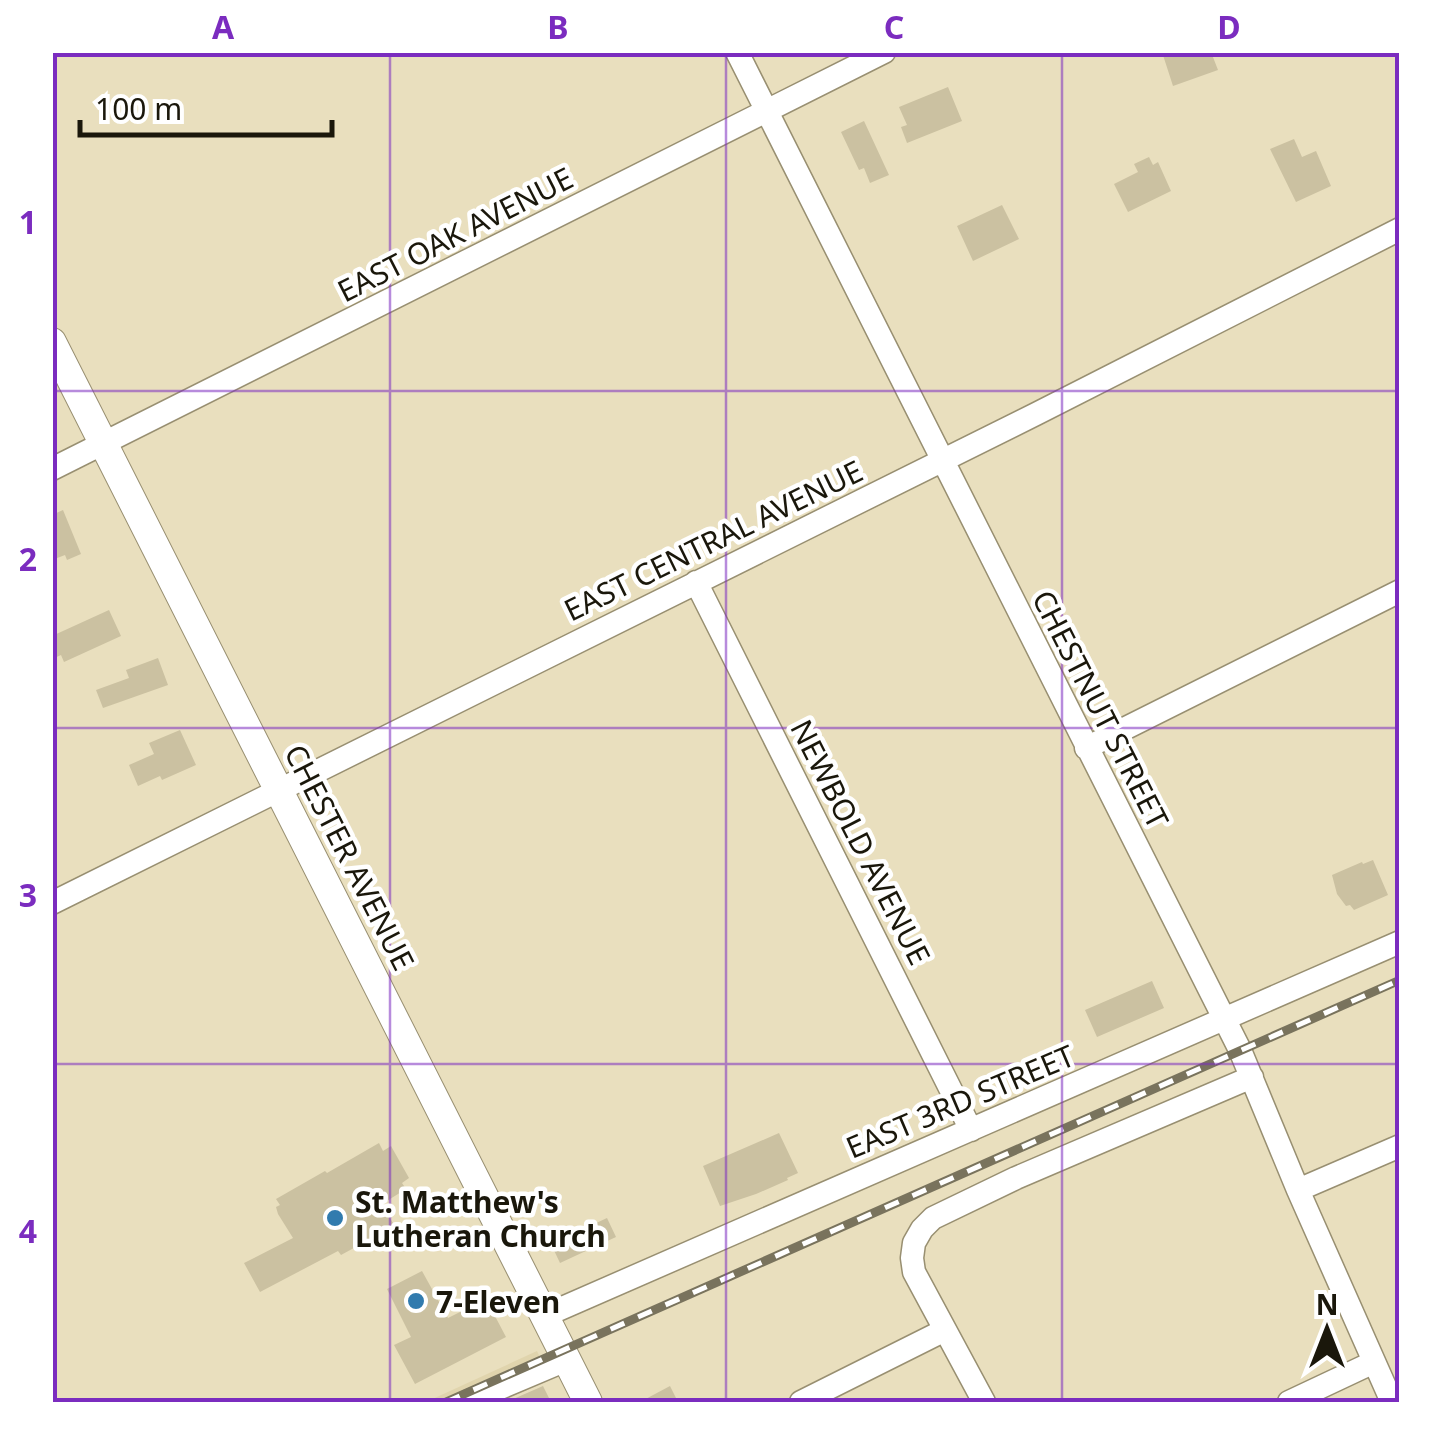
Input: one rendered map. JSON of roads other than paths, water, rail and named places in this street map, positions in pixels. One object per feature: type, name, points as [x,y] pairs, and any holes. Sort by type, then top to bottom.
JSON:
[{"type":"main road","name":"CHESTER AVENUE","points":[[52,342],[588,1402]]},
{"type":"street","name":"CHESTNUT STREET","points":[[736,52],[1224,1019],[1392,1402]]},
{"type":"street","name":"EAST OAK AVENUE","points":[[52,469],[884,52]]},
{"type":"street","name":"EAST CENTRAL AVENUE","points":[[52,903],[1400,229]]},
{"type":"street","name":"NEWBOLD AVENUE","points":[[696,582],[971,1130]]},
{"type":"street","points":[[1086,748],[1400,591]]},
{"type":"street","name":"EAST 3RD STREET","points":[[544,1316],[1400,942]]},
{"type":"street","points":[[984,1402],[914,1272],[914,1243],[922,1229],[933,1218],[1016,1178],[1252,1077]]},
{"type":"street","points":[[1298,1190],[1400,1146]]},
{"type":"street","points":[[801,1402],[946,1330]]},
{"type":"street","points":[[467,1402],[566,1360]]},
{"type":"street","points":[[1290,1402],[1374,1362]]},
{"type":"railway","points":[[446,1402],[1400,980]]},
{"type":"place","name":"St. Matthew's Lutheran Church","points":[[335,1218]]},
{"type":"place","name":"7-Eleven","points":[[416,1301]]}]
